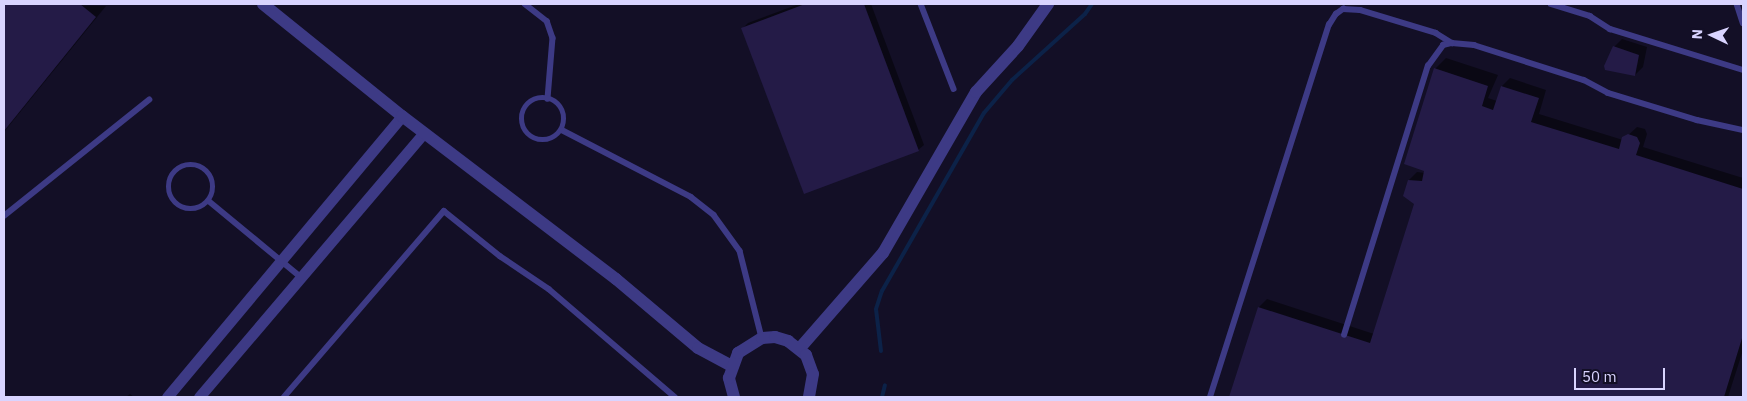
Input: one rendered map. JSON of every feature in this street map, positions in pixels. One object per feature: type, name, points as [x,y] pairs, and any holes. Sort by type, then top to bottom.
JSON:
[{"type":"street","points":[[262,4],[402,116],[616,279],[698,348],[732,366]]},
{"type":"street","points":[[800,348],[883,253],[976,92],[1018,46],[1048,4]]},
{"type":"street","points":[[167,397],[283,262],[402,116]]},
{"type":"street","points":[[199,397],[424,133]]},
{"type":"street","points":[[734,397],[730,378],[732,366],[744,348],[762,338],[775,337],[800,348],[813,374],[809,397]]},
{"type":"lane","points":[[525,4],[547,21],[553,38],[548,99]]},
{"type":"lane","points":[[922,4],[954,89]]},
{"type":"lane","points":[[1551,4],[1590,16],[1610,29],[1743,70]]},
{"type":"lane","points":[[1737,4],[1743,23]]},
{"type":"lane","points":[[1210,397],[1326,34],[1336,14],[1343,9],[1360,10],[1436,34],[1452,42],[1474,45],[1584,80],[1608,93],[1697,120],[1743,130]]},
{"type":"lane","points":[[1344,334],[1428,66],[1436,52],[1452,42]]},
{"type":"lane","points":[[538,99],[548,99],[562,109],[562,130],[545,140],[532,137],[523,126],[526,106],[538,99]]},
{"type":"lane","points":[[4,216],[149,100]]},
{"type":"lane","points":[[562,130],[691,197],[714,215],[740,251],[762,338]]},
{"type":"lane","points":[[188,164],[203,168],[214,186],[210,200],[198,209],[177,204],[169,192],[175,171],[188,164]]},
{"type":"lane","points":[[210,200],[301,277]]},
{"type":"lane","points":[[284,397],[444,211],[500,256],[549,289],[675,397]]},
{"type":"building","points":[[4,4],[80,4],[96,17],[4,131]]},
{"type":"building","points":[[805,4],[864,4],[919,151],[804,194],[741,28]]},
{"type":"building","points":[[1613,46],[1639,55],[1635,76],[1605,70],[1604,66]]},
{"type":"building","points":[[1434,68],[1488,86],[1482,106],[1493,110],[1501,86],[1539,98],[1531,122],[1619,149],[1622,137],[1628,134],[1637,137],[1640,143],[1636,155],[1743,189],[1743,335],[1724,397],[1229,397],[1258,307],[1370,343],[1414,204],[1403,196],[1408,180],[1422,181],[1424,171],[1404,164]]},
{"type":"waterway","points":[[881,351],[876,309],[882,291],[984,113],[1012,80],[1085,14],[1092,4]]},
{"type":"waterway","points":[[882,397],[885,385]]}]
